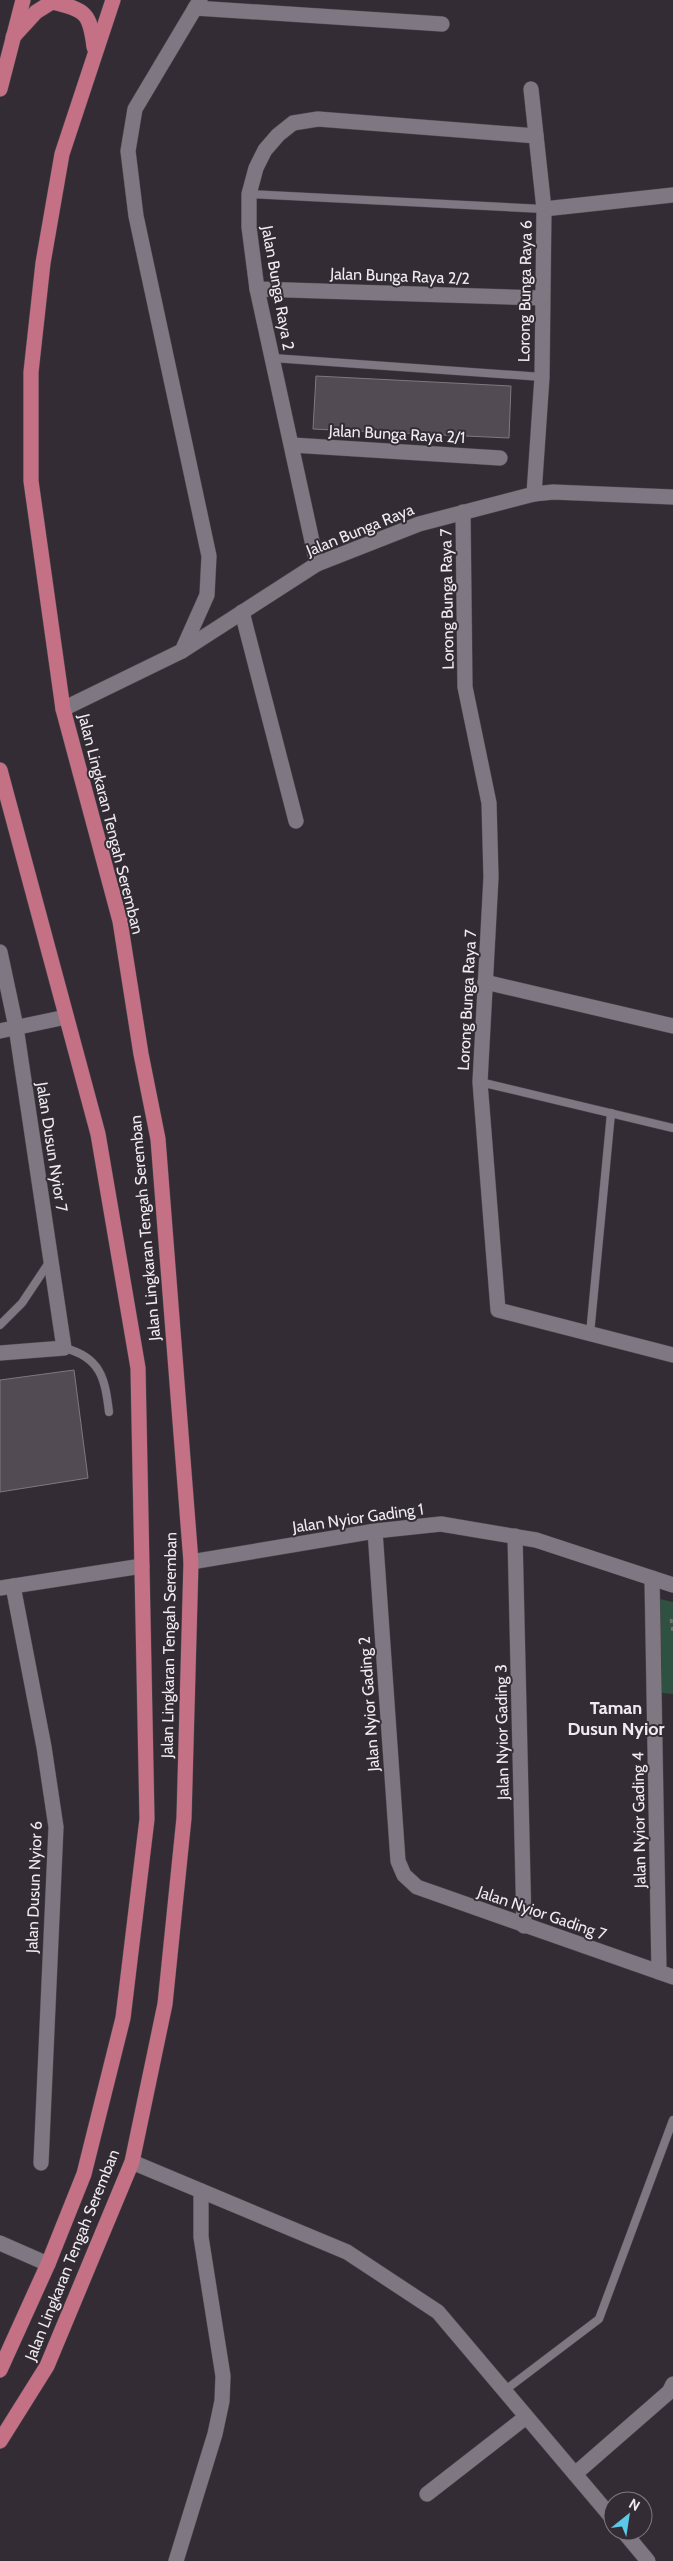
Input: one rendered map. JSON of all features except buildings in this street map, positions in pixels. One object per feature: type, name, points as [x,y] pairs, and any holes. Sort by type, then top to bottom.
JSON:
[{"type":"main road","points":[[0,89],[23,0]]},
{"type":"main road","name":"Jalan Lingkaran Tengah Seremban","points":[[0,2441],[47,2366],[132,2162],[165,2004],[184,1818],[191,1562],[158,1139],[141,1054],[120,921],[63,709],[31,481],[31,372],[42,262],[62,154],[114,0]]},
{"type":"main road","points":[[13,37],[36,12],[52,2],[70,6],[84,13],[91,23],[95,52]]},
{"type":"main road","name":"Jalan Lingkaran Tengah Seremban","points":[[0,770],[98,1134],[138,1368],[147,1819],[123,2018],[84,2174],[48,2264],[0,2370]]},
{"type":"street","points":[[182,651],[207,595],[209,556],[136,216],[128,150],[134,110],[197,4],[442,24]]},
{"type":"street","name":"Lorong Bunga Raya 6","points":[[531,89],[544,209],[542,377],[534,494]]},
{"type":"street","name":"Jalan Bunga Raya 2","points":[[317,564],[257,289],[249,227],[249,194],[256,168],[265,150],[278,135],[293,123],[318,119],[536,136]]},
{"type":"street","points":[[544,209],[673,195]]},
{"type":"street","name":"Jalan Bunga Raya 2/2","points":[[257,289],[542,298]]},
{"type":"street","name":"Jalan Bunga Raya 2/1","points":[[292,445],[500,458]]},
{"type":"street","name":"Jalan Bunga Raya","points":[[63,709],[182,651],[317,564],[419,524],[534,494],[553,492],[673,497]]},
{"type":"street","name":"Lorong Bunga Raya 7","points":[[463,512],[465,687],[489,803],[491,877],[480,1082],[498,1310],[673,1355]]},
{"type":"street","points":[[242,612],[296,821]]},
{"type":"street","name":"Jalan Dusun Nyior 7","points":[[0,952],[16,1027],[64,1348]]},
{"type":"street","points":[[485,982],[673,1026]]},
{"type":"street","points":[[0,1031],[66,1017]]},
{"type":"street","points":[[0,1353],[64,1348]]},
{"type":"street","name":"Jalan Nyior Gading 1","points":[[191,1562],[375,1530],[441,1524],[536,1540],[673,1584]]},
{"type":"street","name":"Jalan Nyior Gading 2","points":[[375,1530],[398,1861],[404,1875]]},
{"type":"street","name":"Jalan Nyior Gading 3","points":[[515,1536],[524,1926]]},
{"type":"street","points":[[6,1587],[142,1566]]},
{"type":"street","name":"Jalan Nyior Gading 4","points":[[652,1578],[666,1974]]},
{"type":"street","name":"Jalan Dusun Nyior 6","points":[[6,1587],[44,1747],[56,1827],[41,2163]]},
{"type":"street","name":"Jalan Nyior Gading 7","points":[[404,1875],[417,1888],[666,1974]]},
{"type":"street","points":[[132,2162],[348,2252],[438,2312],[603,2507]]},
{"type":"street","points":[[176,2561],[215,2434],[223,2384],[201,2236],[201,2191]]},
{"type":"street","points":[[0,2243],[48,2264]]},
{"type":"street","points":[[575,2474],[670,2392],[673,2384]]},
{"type":"street","points":[[427,2494],[526,2417]]},
{"type":"street","points":[[630,2541],[644,2560]]},
{"type":"lane","points":[[249,194],[544,209]]},
{"type":"lane","points":[[273,358],[542,377]]},
{"type":"lane","points":[[480,1082],[673,1128]]},
{"type":"lane","points":[[590,1334],[611,1114]]},
{"type":"lane","points":[[0,1325],[22,1303],[51,1259]]},
{"type":"lane","points":[[64,1348],[79,1352],[95,1364],[106,1382],[109,1412]]},
{"type":"lane","points":[[504,2391],[599,2318],[673,2120]]},
{"type":"green space","points":[[660,1599],[673,1602],[673,1694],[662,1693]]},
{"type":"district","name":"Taman Dusun Nyior","points":[[616,1718]]}]
